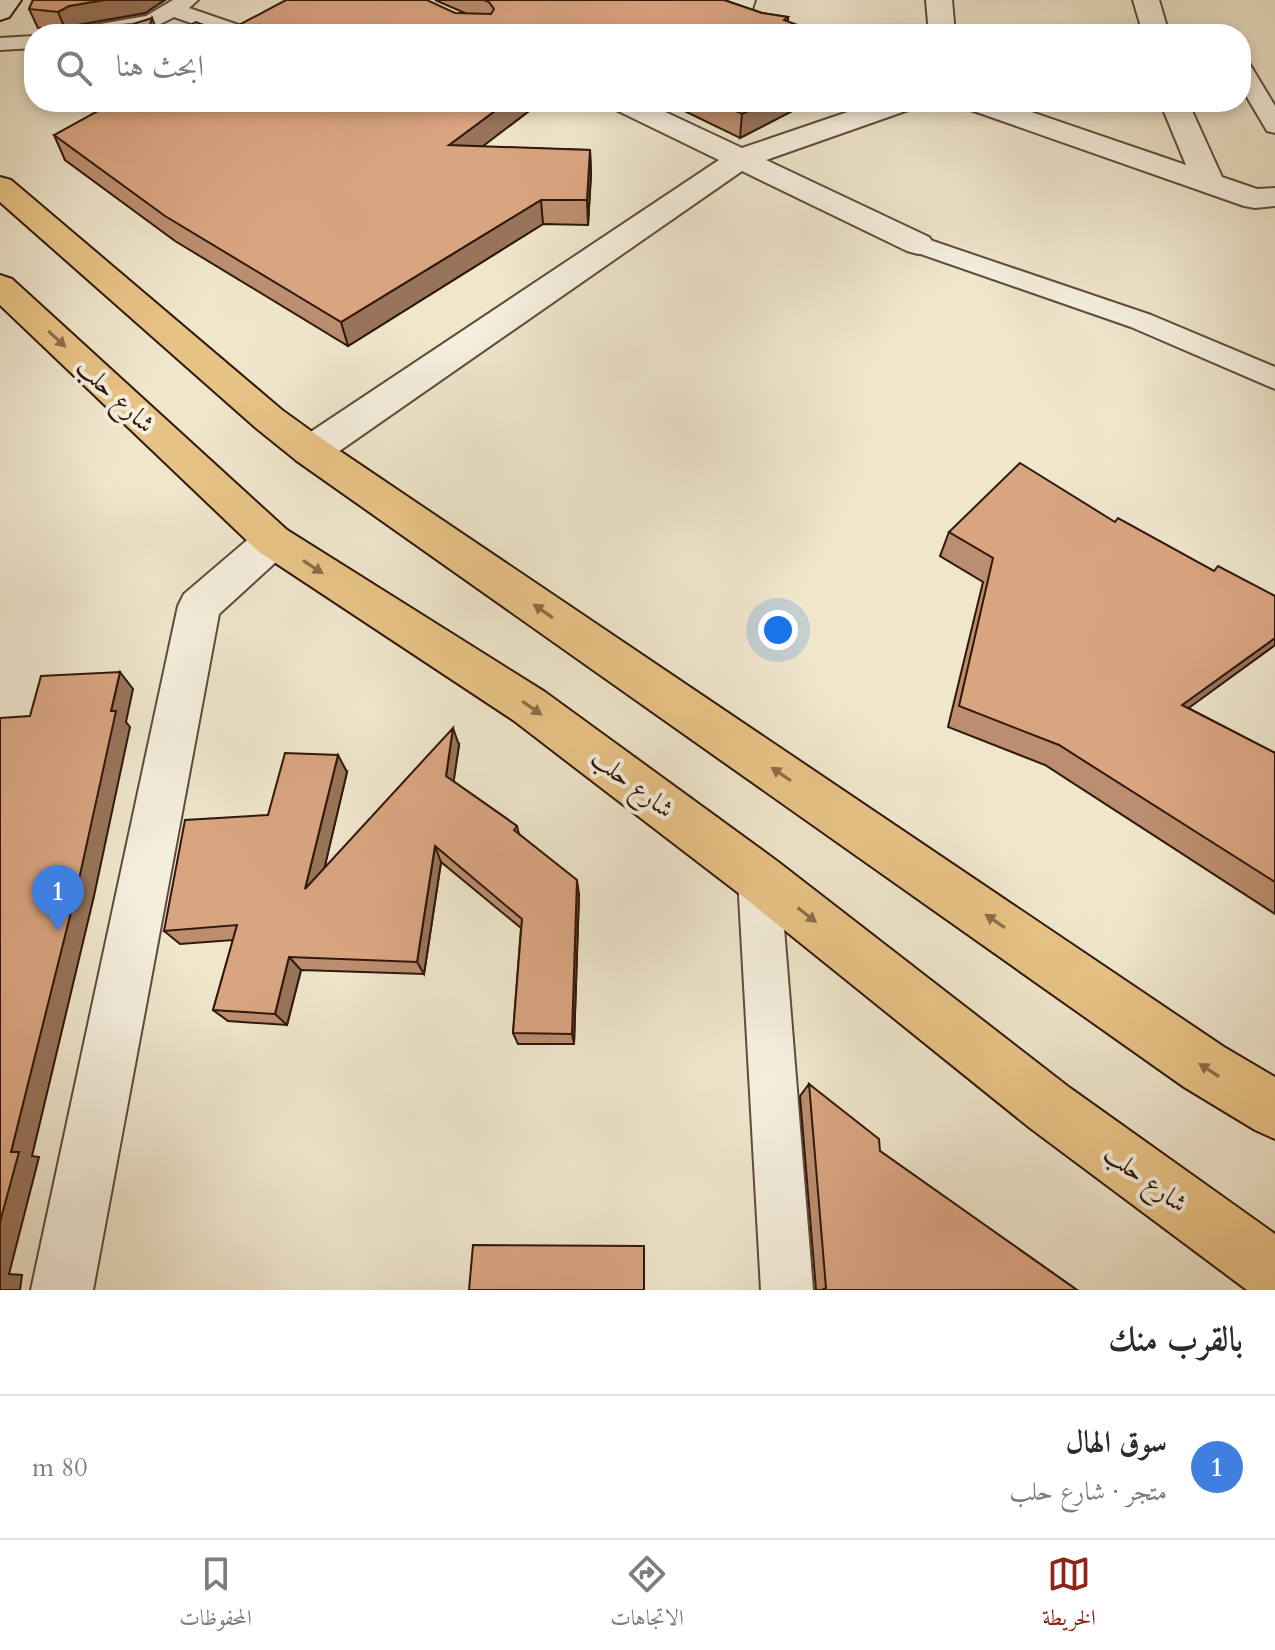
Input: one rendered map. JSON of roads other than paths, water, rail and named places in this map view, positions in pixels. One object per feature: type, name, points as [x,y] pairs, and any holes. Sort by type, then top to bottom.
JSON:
[{"type":"main road","points":[[0,186],[269,419],[311,451],[1204,1067],[1275,1110]]},
{"type":"main road","name":"شارع حلب","points":[[5,297],[273,541],[529,706],[759,878],[1050,1108],[1275,1272]]},
{"type":"street","points":[[0,12],[8,0]]},
{"type":"street","points":[[939,0],[941,24]]},
{"type":"street","points":[[1146,0],[1153,24]]},
{"type":"street","points":[[713,8],[747,14]]},
{"type":"street","points":[[643,112],[918,244]]},
{"type":"street","points":[[311,451],[740,159],[875,112]]},
{"type":"street","points":[[1004,112],[1255,199],[1275,197]]},
{"type":"street","points":[[1177,112],[1210,184]]},
{"type":"street","points":[[62,1290],[199,606],[273,541]]},
{"type":"lane","points":[[135,24],[152,21],[181,5],[221,24]]},
{"type":"lane","points":[[0,44],[24,43]]},
{"type":"lane","points":[[1251,85],[1275,126]]},
{"type":"lane","points":[[918,244],[1141,321],[1275,379]]},
{"type":"lane","points":[[759,878],[787,1290]]},
{"type":"place","name":"سوق الهال","points":[[58,931]]}]
